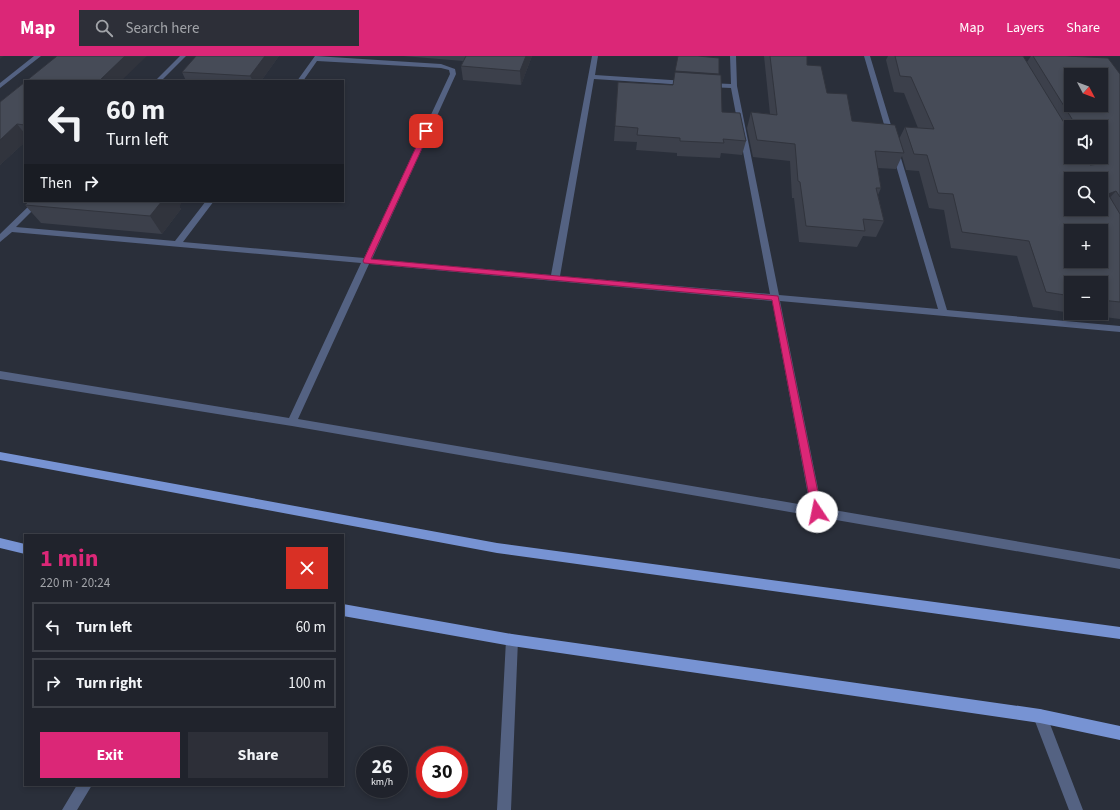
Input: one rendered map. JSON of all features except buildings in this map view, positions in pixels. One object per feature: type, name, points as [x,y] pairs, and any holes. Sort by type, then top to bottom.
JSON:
[{"type":"main road","points":[[0,456],[497,548],[1120,633]]},
{"type":"main road","points":[[0,543],[24,549]]},
{"type":"main road","points":[[344,610],[512,640],[1040,716],[1120,733]]},
{"type":"street","points":[[0,86],[38,56]]},
{"type":"street","points":[[159,80],[183,56]]},
{"type":"street","points":[[555,278],[595,56]]},
{"type":"street","points":[[733,56],[734,86],[817,512]]},
{"type":"street","points":[[867,56],[943,313]]},
{"type":"street","points":[[292,422],[453,74],[452,69],[441,66],[317,58],[301,80]]},
{"type":"street","points":[[592,77],[694,84]]},
{"type":"street","points":[[702,84],[734,86]]},
{"type":"street","points":[[0,239],[37,202]]},
{"type":"street","points":[[177,244],[209,202]]},
{"type":"street","points":[[10,229],[1120,329]]},
{"type":"street","points":[[0,375],[292,422],[1120,564]]},
{"type":"street","points":[[504,810],[512,640]]},
{"type":"street","points":[[1040,716],[1076,810]]},
{"type":"street","points":[[69,810],[84,786]]},
{"type":"route","points":[[426,131],[367,261],[776,298],[817,512]]}]
